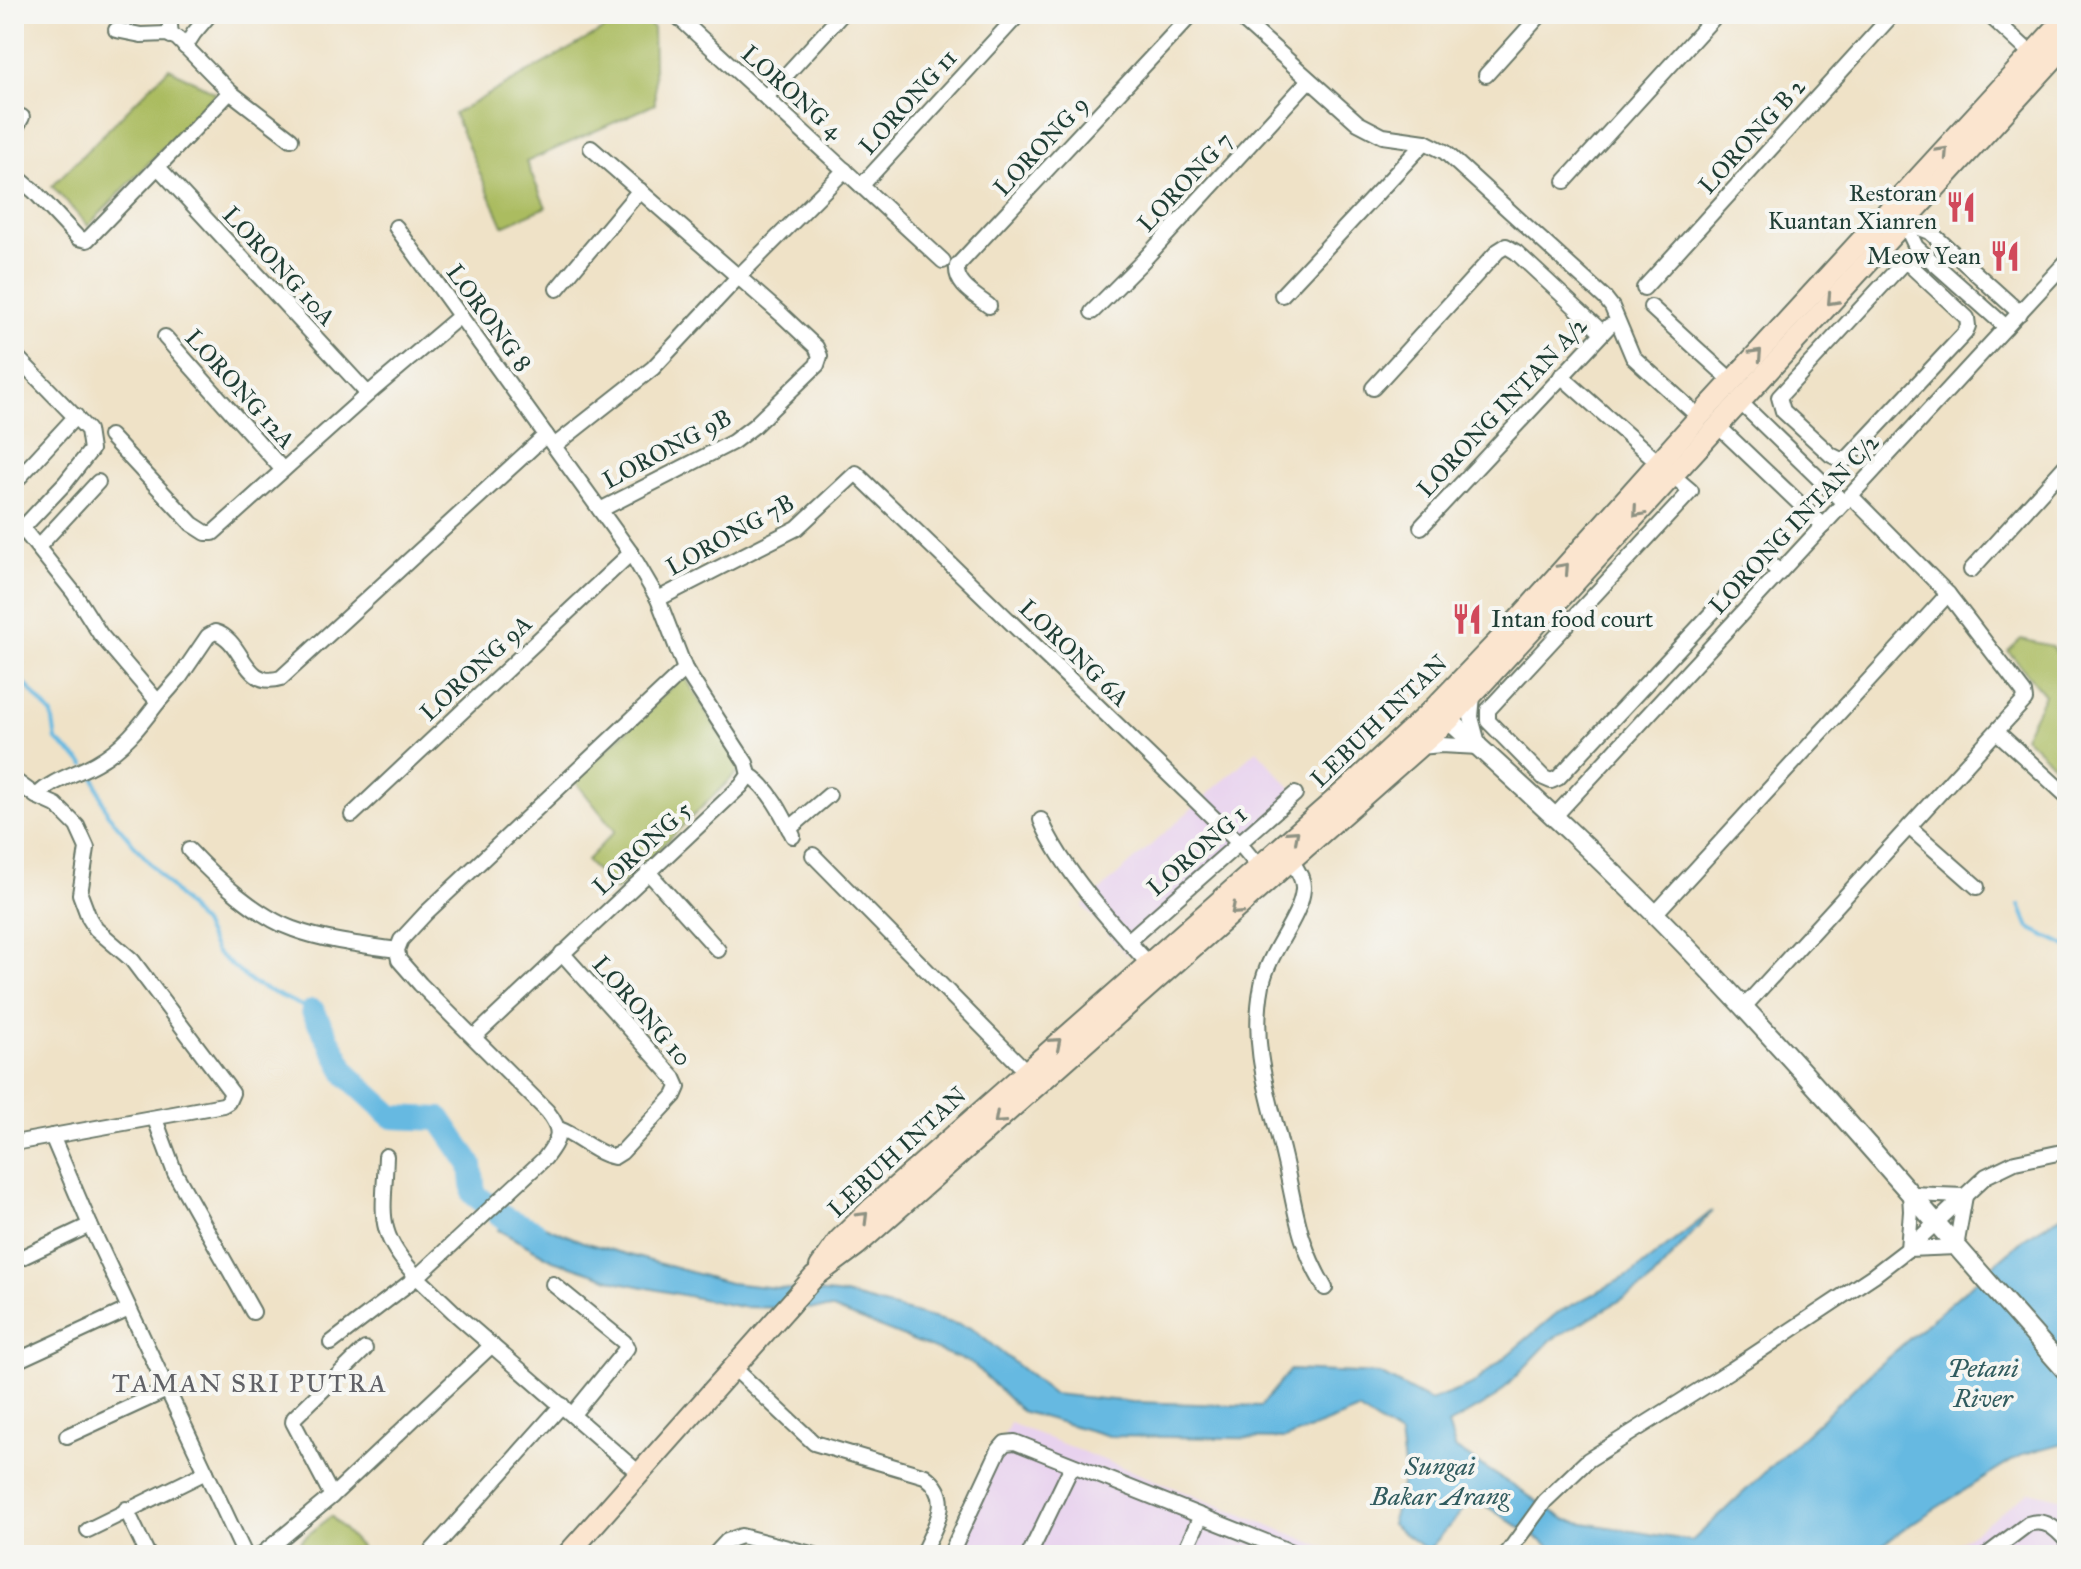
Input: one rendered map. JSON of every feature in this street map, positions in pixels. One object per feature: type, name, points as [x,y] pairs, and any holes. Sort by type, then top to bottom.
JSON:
[{"type":"main road","name":"LEBUH INTAN","points":[[810,1281],[857,1245],[1420,747],[1507,632],[1665,468],[1897,216],[2038,60],[2067,16]]},
{"type":"main road","name":"LEBUH INTAN","points":[[2038,60],[2067,44]]},
{"type":"main road","name":"LEBUH INTAN","points":[[567,1555],[810,1281],[839,1240],[1025,1070],[1366,772],[1442,714],[1473,695],[1542,621],[1665,468]]},
{"type":"main road","points":[[1507,632],[1529,618],[1538,617],[1542,621]]},
{"type":"street","points":[[169,14],[171,36]]},
{"type":"street","points":[[185,47],[210,14]]},
{"type":"street","name":"LORONG 4","points":[[675,14],[943,261]]},
{"type":"street","points":[[766,97],[842,14]]},
{"type":"street","name":"LORONG 11","points":[[862,185],[1019,14]]},
{"type":"street","name":"LORONG 9","points":[[989,306],[964,287],[957,275],[957,266],[1192,14]]},
{"type":"street","points":[[1236,14],[1371,131],[1383,136],[1425,142],[1445,152],[1595,288],[1612,307],[1633,357],[1823,526]]},
{"type":"street","points":[[1486,75],[1541,14]]},
{"type":"street","points":[[1565,181],[1717,14]]},
{"type":"street","name":"LORONG B 2","points":[[1644,288],[1893,14]]},
{"type":"street","points":[[1988,14],[2038,60]]},
{"type":"street","points":[[116,30],[171,36],[230,92],[291,139]]},
{"type":"street","name":"LORONG 7","points":[[1092,312],[1309,80]]},
{"type":"street","points":[[14,174],[78,238],[87,240],[230,92]]},
{"type":"street","points":[[14,131],[22,117]]},
{"type":"street","points":[[1282,295],[1425,142]]},
{"type":"street","points":[[591,148],[739,276]]},
{"type":"street","name":"LORONG 10A","points":[[158,167],[368,394]]},
{"type":"street","points":[[36,796],[63,776],[90,766],[118,749],[180,677],[208,636],[215,632],[225,637],[260,679],[270,681],[281,678],[550,441],[653,368],[845,170]]},
{"type":"street","points":[[557,289],[640,190]]},
{"type":"street","points":[[1897,216],[1930,232],[2020,313]]},
{"type":"street","points":[[1897,216],[1916,247],[2006,327]]},
{"type":"street","name":"LORONG 8","points":[[396,227],[631,553],[658,599],[685,669]]},
{"type":"street","points":[[1916,247],[1930,232]]},
{"type":"street","points":[[1373,388],[1498,251],[1506,246],[1602,332]]},
{"type":"street","name":"LORONG INTAN C/2","points":[[1554,817],[2067,261]]},
{"type":"street","points":[[1903,263],[1910,265],[1938,291],[1967,318],[1965,333],[1847,459],[1831,455],[1783,411],[1779,397],[1899,266],[1903,263]]},
{"type":"street","name":"LORONG 9B","points":[[600,510],[733,442],[817,365],[820,356],[816,347],[739,276]]},
{"type":"street","points":[[1938,291],[1950,278]]},
{"type":"street","points":[[1651,307],[1736,391],[1789,450],[1848,499],[1948,594],[2024,693],[2025,700],[1743,1008]]},
{"type":"street","points":[[110,436],[192,524],[206,533],[221,528],[368,394],[460,316]]},
{"type":"street","name":"LORONG INTAN A/2","points":[[1421,527],[1602,332],[1618,320]]},
{"type":"street","name":"LORONG 12A","points":[[165,337],[283,470]]},
{"type":"street","points":[[14,354],[76,416],[90,435],[88,456],[19,533],[38,547],[74,593],[100,634],[158,702]]},
{"type":"street","points":[[1561,376],[1691,491],[1488,710],[1486,716],[1544,778],[1551,781],[1558,778],[1763,558],[1780,572]]},
{"type":"street","points":[[14,483],[76,416]]},
{"type":"street","points":[[1789,450],[1806,431]]},
{"type":"street","points":[[1971,570],[2067,464]]},
{"type":"street","name":"LORONG 7B","points":[[658,599],[797,528],[856,473]]},
{"type":"street","name":"LORONG 6A","points":[[856,473],[1239,843],[1259,867]]},
{"type":"street","points":[[38,547],[98,482]]},
{"type":"street","name":"LORONG 9A","points":[[352,815],[631,553]]},
{"type":"street","points":[[1654,915],[1948,594]]},
{"type":"street","points":[[1542,621],[1558,636]]},
{"type":"street","points":[[331,1343],[417,1277],[478,1223],[545,1158],[558,1139],[559,1129],[547,1111],[399,960],[397,950],[401,940],[685,669],[746,763],[749,775],[771,797],[791,832],[829,795]]},
{"type":"street","points":[[1473,695],[1471,717],[1479,747]]},
{"type":"street","points":[[1630,703],[1646,718]]},
{"type":"street","points":[[1442,714],[1554,817],[1743,1008],[2067,1372]]},
{"type":"street","points":[[1997,732],[2067,796]]},
{"type":"street","points":[[1420,747],[1479,747]]},
{"type":"street","name":"LORONG 5","points":[[474,1037],[741,786],[749,775]]},
{"type":"street","points":[[14,780],[66,812],[87,848],[80,894],[89,918],[96,929],[132,960],[232,1093],[223,1105],[14,1143]]},
{"type":"street","name":"LORONG 1","points":[[1128,941],[1295,794]]},
{"type":"street","points":[[1041,820],[1046,833],[1087,892],[1148,963]]},
{"type":"street","points":[[1909,827],[1977,887]]},
{"type":"street","points":[[189,850],[223,885],[290,928],[397,950]]},
{"type":"street","points":[[813,855],[1025,1070]]},
{"type":"street","points":[[1292,861],[1303,888],[1298,905],[1267,965],[1261,987],[1259,1047],[1263,1085],[1282,1152],[1298,1232],[1310,1263],[1325,1288]]},
{"type":"street","points":[[648,872],[718,950]]},
{"type":"street","name":"LORONG 10","points":[[559,1129],[572,1133],[604,1155],[614,1157],[674,1096],[678,1087],[674,1078],[562,953]]},
{"type":"street","points":[[155,1119],[175,1173],[253,1312]]},
{"type":"street","points":[[52,1136],[90,1225],[245,1555]]},
{"type":"street","points":[[1506,1555],[1545,1501],[1573,1471],[1602,1449],[1731,1370],[1874,1275],[1937,1224],[1986,1176],[1999,1168],[2033,1157],[2067,1151]]},
{"type":"street","points":[[386,1156],[384,1226],[396,1253],[417,1277],[492,1345],[639,1473]]},
{"type":"street","points":[[1910,1194],[1965,1196]]},
{"type":"street","points":[[1908,1249],[1910,1194]]},
{"type":"street","points":[[1962,1253],[1965,1196]]},
{"type":"street","points":[[14,1261],[90,1225]]},
{"type":"street","points":[[1908,1249],[1962,1253]]},
{"type":"street","points":[[428,1555],[627,1348],[624,1342],[553,1284]]},
{"type":"street","points":[[14,1362],[129,1309]]},
{"type":"street","points":[[261,1555],[332,1496],[492,1345]]},
{"type":"street","points":[[332,1496],[293,1422],[365,1349]]},
{"type":"street","points":[[733,1367],[814,1443],[925,1476],[935,1483],[942,1507],[922,1555]]},
{"type":"street","points":[[67,1436],[167,1390]]},
{"type":"street","points":[[950,1555],[999,1450],[1005,1443],[1015,1442],[1299,1555]]},
{"type":"street","points":[[1029,1555],[1072,1466]]},
{"type":"street","points":[[88,1530],[206,1472]]},
{"type":"street","points":[[126,1509],[148,1555]]},
{"type":"street","points":[[1183,1555],[1201,1516]]},
{"type":"street","points":[[1987,1555],[2028,1524],[2036,1522],[2053,1526],[2067,1541]]},
{"type":"street","points":[[714,1555],[727,1541],[741,1536],[786,1551],[815,1555]]},
{"type":"shaded area","points":[[1257,750],[1301,799],[1127,955],[1083,906]]},
{"type":"shaded area","points":[[1010,1423],[1344,1555],[947,1555]]},
{"type":"shaded area","points":[[2030,1491],[2067,1500],[2067,1555],[1942,1555]]},
{"type":"green space","points":[[631,14],[638,14],[653,28],[655,104],[526,162],[546,207],[503,226],[454,114]]},
{"type":"green space","points":[[169,68],[216,93],[88,226],[52,186]]},
{"type":"green space","points":[[2021,639],[2051,646],[2067,665],[2067,778],[2024,736],[2045,695],[2008,651]]},
{"type":"green space","points":[[684,675],[741,769],[616,891],[586,861],[615,831],[575,781]]},
{"type":"green space","points":[[331,1516],[368,1555],[313,1555],[300,1541]]},
{"type":"green space","points":[[745,1541],[774,1551],[773,1555],[722,1555],[727,1548]]},
{"type":"water","name":"Petani River","points":[[1712,1211],[1647,1285],[1551,1340],[1496,1397],[1448,1425],[1455,1448],[1566,1520],[1692,1541],[1870,1373],[2026,1237],[2067,1212],[2067,1442],[2023,1454],[1917,1520],[1869,1555],[1569,1555],[1473,1498],[1428,1551],[1391,1524],[1405,1473],[1400,1436],[1358,1410],[1285,1439],[1109,1436],[1021,1411],[973,1364],[833,1309],[741,1307],[619,1282],[553,1260],[498,1230],[511,1212],[583,1242],[729,1283],[845,1295],[971,1328],[1053,1394],[1132,1402],[1261,1406],[1290,1370],[1380,1374],[1430,1401],[1472,1385],[1557,1313],[1633,1273]]},
{"type":"waterway","name":"Sungai Bakar Arang","points":[[14,671],[52,715],[56,740],[85,765]]},
{"type":"waterway","name":"Sungai Bakar Arang","points":[[92,771],[107,813],[202,924],[216,952],[252,983],[313,1011]]},
{"type":"waterway","points":[[2020,905],[2029,928],[2067,946]]},
{"type":"waterway","name":"Sungai Bakar Arang","points":[[313,1011],[348,1076],[393,1117],[440,1119],[471,1165],[474,1194],[506,1219],[534,1231]]},
{"type":"place","name":"Restoran Kuantan Xianren","points":[[1961,207]]},
{"type":"place","name":"Meow Yean","points":[[2005,256]]},
{"type":"place","name":"Intan food court","points":[[1467,619]]},
{"type":"district","name":"TAMAN SRI PUTRA","points":[[250,1383]]}]
